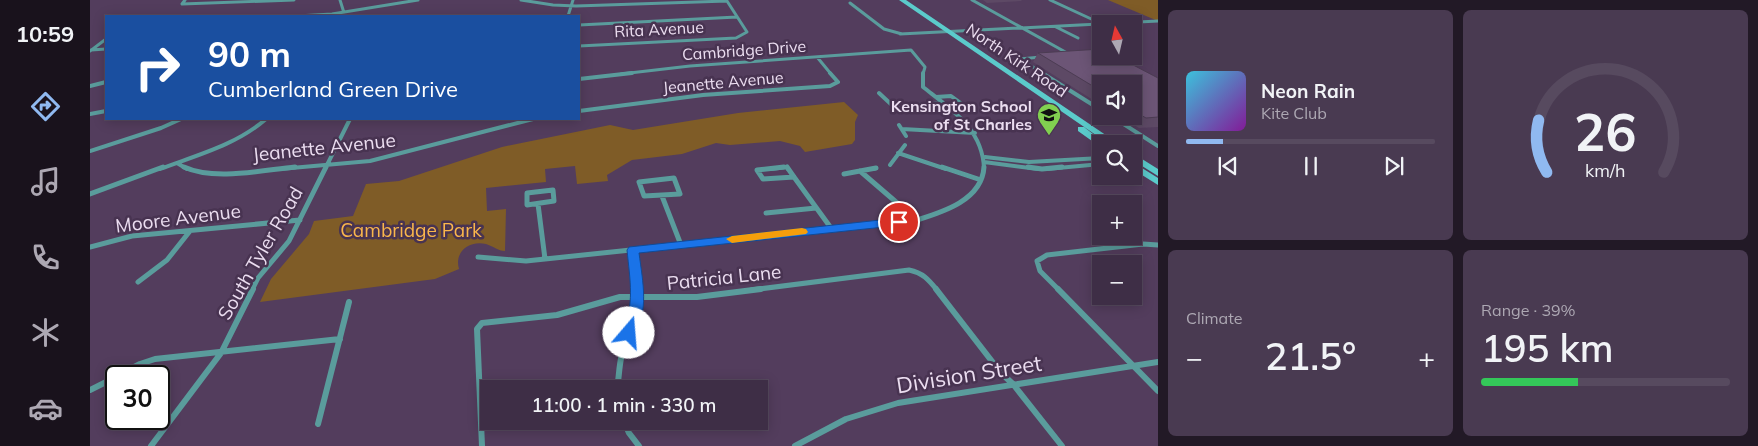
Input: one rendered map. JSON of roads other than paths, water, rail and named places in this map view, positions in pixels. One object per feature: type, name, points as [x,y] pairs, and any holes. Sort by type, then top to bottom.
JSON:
[{"type":"main road","name":"North Kirk Road","points":[[892,0],[945,32],[1101,135]]},
{"type":"main road","name":"North Kirk Road","points":[[902,0],[1092,137]]},
{"type":"main road","points":[[1142,165],[1158,173]]},
{"type":"main road","points":[[1142,167],[1158,182]]},
{"type":"street","points":[[185,0],[182,2],[183,4],[294,0]]},
{"type":"street","points":[[340,0],[344,14]]},
{"type":"street","points":[[321,15],[344,14],[394,2],[418,0]]},
{"type":"street","points":[[521,0],[553,6],[724,1],[730,4],[737,17],[580,25]]},
{"type":"street","points":[[568,15],[573,0]]},
{"type":"street","points":[[972,0],[1071,55],[1063,56]]},
{"type":"street","points":[[1050,0],[1092,20]]},
{"type":"street","points":[[850,3],[884,29],[900,34],[1092,24]]},
{"type":"street","name":"Rita Avenue","points":[[580,46],[741,36],[747,32],[737,17]]},
{"type":"street","points":[[1142,22],[1158,21]]},
{"type":"street","points":[[1055,26],[1078,38]]},
{"type":"street","points":[[90,51],[105,40]]},
{"type":"street","points":[[90,51],[105,49]]},
{"type":"street","name":"Cambridge Drive","points":[[580,78],[656,69],[911,50],[925,67],[922,77],[923,88],[935,97]]},
{"type":"street","points":[[1046,57],[1020,59],[1092,104]]},
{"type":"street","name":"Jeanette Avenue","points":[[580,111],[703,95],[830,86],[838,82],[817,58]]},
{"type":"street","points":[[90,86],[105,82]]},
{"type":"street","points":[[878,93],[894,107],[943,103]]},
{"type":"street","points":[[935,97],[951,96],[966,107],[948,108]]},
{"type":"street","points":[[478,257],[526,261],[917,220],[957,205],[974,190],[981,180],[984,159],[983,148],[975,133],[935,97]]},
{"type":"street","points":[[90,114],[105,111]]},
{"type":"street","points":[[90,151],[161,128],[179,120]]},
{"type":"street","points":[[90,194],[240,138],[265,120]]},
{"type":"street","name":"South Tyler Road","points":[[152,446],[221,353],[258,278],[289,241],[349,120]]},
{"type":"street","name":"Jeanette Avenue","points":[[177,163],[199,174],[215,174],[390,157],[483,130],[528,120]]},
{"type":"street","points":[[1125,125],[1158,146]]},
{"type":"street","points":[[906,136],[901,127],[975,133]]},
{"type":"street","points":[[890,165],[905,145]]},
{"type":"street","points":[[898,154],[981,180]]},
{"type":"street","points":[[984,159],[1046,164],[1092,159]]},
{"type":"street","points":[[984,159],[1042,169],[1092,165]]},
{"type":"street","points":[[794,177],[763,179],[757,170],[788,167],[831,228]]},
{"type":"street","points":[[844,174],[876,168]]},
{"type":"street","points":[[860,171],[917,220]]},
{"type":"street","points":[[674,178],[680,194],[662,196],[644,196],[639,182],[674,178]]},
{"type":"street","points":[[553,190],[554,202],[538,204],[527,204],[526,193],[553,190]]},
{"type":"street","points":[[662,196],[681,245]]},
{"type":"street","points":[[538,204],[545,259]]},
{"type":"street","points":[[766,213],[816,208]]},
{"type":"street","name":"Moore Avenue","points":[[90,247],[126,238],[300,220]]},
{"type":"street","points":[[138,282],[156,272],[169,260],[190,231]]},
{"type":"street","points":[[1158,245],[1047,255],[1037,261],[1040,271],[1158,391]]},
{"type":"street","points":[[618,380],[622,355],[635,319],[638,298],[633,250]]},
{"type":"street","name":"Patricia Lane","points":[[482,446],[477,329],[479,326],[482,323],[576,311],[620,297],[697,297],[909,270],[920,272],[927,278],[1001,373],[1013,384]]},
{"type":"street","points":[[318,424],[349,302]]},
{"type":"street","points":[[139,365],[149,360],[340,339]]},
{"type":"street","name":"Division Street","points":[[795,446],[819,430],[843,419],[882,406],[1158,362]]},
{"type":"street","points":[[90,390],[105,382]]},
{"type":"street","points":[[1013,384],[1062,446]]},
{"type":"street","points":[[627,430],[639,446]]},
{"type":"place","name":"Kensington School of St Charles","points":[[1049,136]]},
{"type":"park label","name":"Cambridge Park","points":[[411,230]]}]
